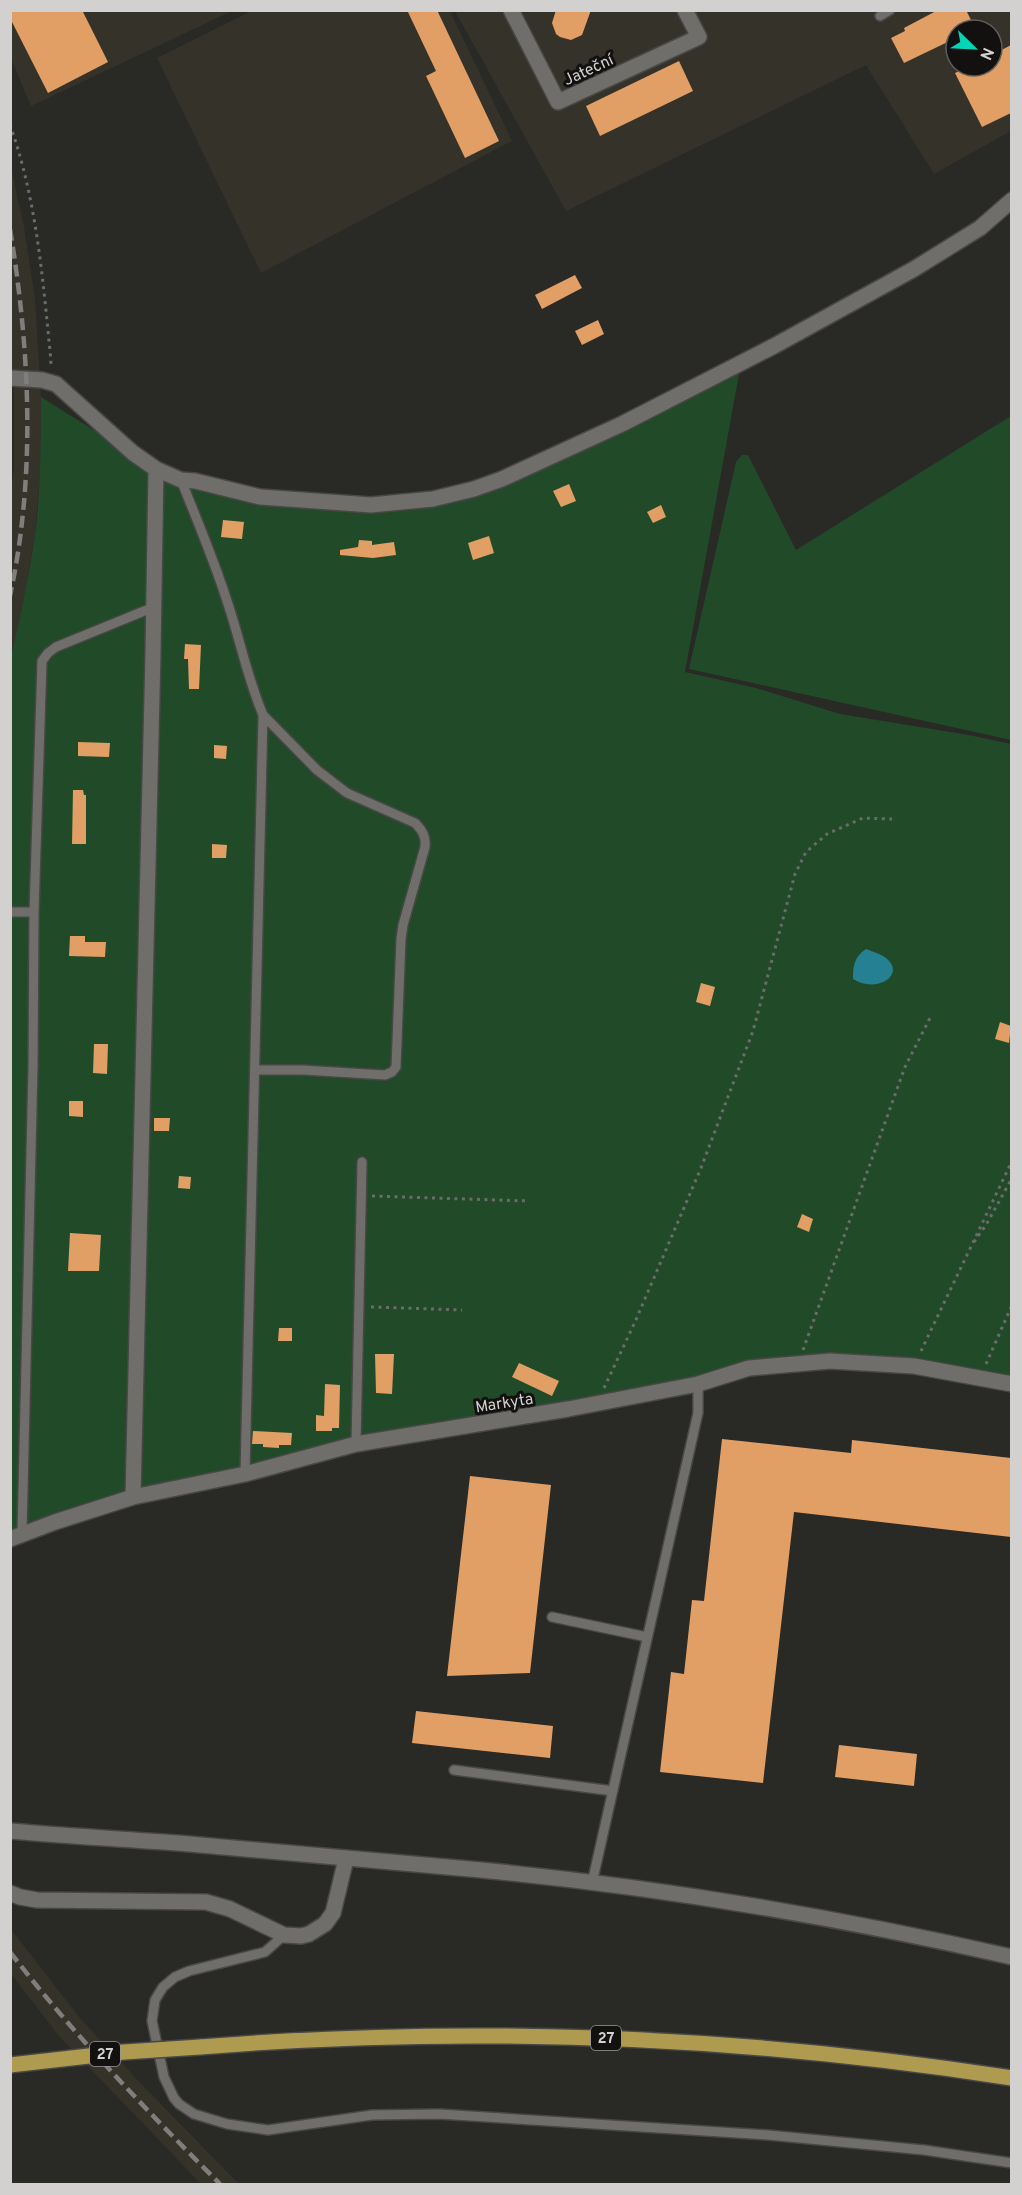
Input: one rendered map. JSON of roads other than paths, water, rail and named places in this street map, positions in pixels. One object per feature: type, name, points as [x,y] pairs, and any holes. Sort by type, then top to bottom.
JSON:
[{"type":"main road","name":"27","points":[[10,2065],[124,2052],[295,2039],[486,2035],[604,2037],[726,2044],[847,2056],[1011,2078]]},
{"type":"street","name":"Jateční","points":[[511,10],[558,102],[699,37],[685,10]]},
{"type":"street","points":[[10,378],[48,381],[62,388],[110,434],[156,469],[181,480],[195,481],[260,497],[371,505],[433,499],[474,489],[502,479],[622,424],[774,346],[914,269],[980,228],[1011,200]]},
{"type":"street","points":[[133,1497],[156,469]]},
{"type":"street","name":"Markyta","points":[[16,1536],[133,1497],[245,1474],[356,1444],[596,1404],[698,1384],[749,1368],[830,1361],[914,1366],[1011,1384]]},
{"type":"street","points":[[14,1832],[176,1843],[483,1870],[592,1883],[793,1913],[1011,1957]]},
{"type":"street","points":[[10,1893],[37,1900],[206,1902],[230,1909],[284,1935],[301,1936],[318,1930],[330,1917],[337,1901],[346,1859]]},
{"type":"lane","points":[[880,16],[890,10]]},
{"type":"lane","points":[[181,480],[228,602],[252,691],[263,715],[317,770],[346,793],[415,823],[426,838],[401,939],[396,1067],[385,1075],[303,1070],[255,1070]]},
{"type":"lane","points":[[16,1536],[33,1066],[34,912],[42,661],[56,647],[154,607]]},
{"type":"lane","points":[[245,1474],[263,715]]},
{"type":"lane","points":[[10,912],[34,912]]},
{"type":"lane","points":[[356,1444],[362,1162]]},
{"type":"lane","points":[[592,1883],[698,1413],[698,1384]]},
{"type":"lane","points":[[552,1617],[647,1637]]},
{"type":"lane","points":[[454,1770],[613,1791]]},
{"type":"lane","points":[[284,1935],[265,1952],[189,1971],[175,1977],[163,1987],[155,2000],[152,2021],[164,2077],[174,2098],[194,2114],[227,2124],[268,2130],[372,2115],[439,2114],[780,2136],[902,2148],[1011,2163]]},
{"type":"water","points":[[866,949],[881,955],[890,962],[893,969],[888,980],[872,984],[853,979],[855,962]]},
{"type":"railway","points":[[10,229],[22,321],[27,413],[24,505],[10,596]]},
{"type":"railway","points":[[10,1952],[59,2013],[111,2071],[220,2184]]}]
